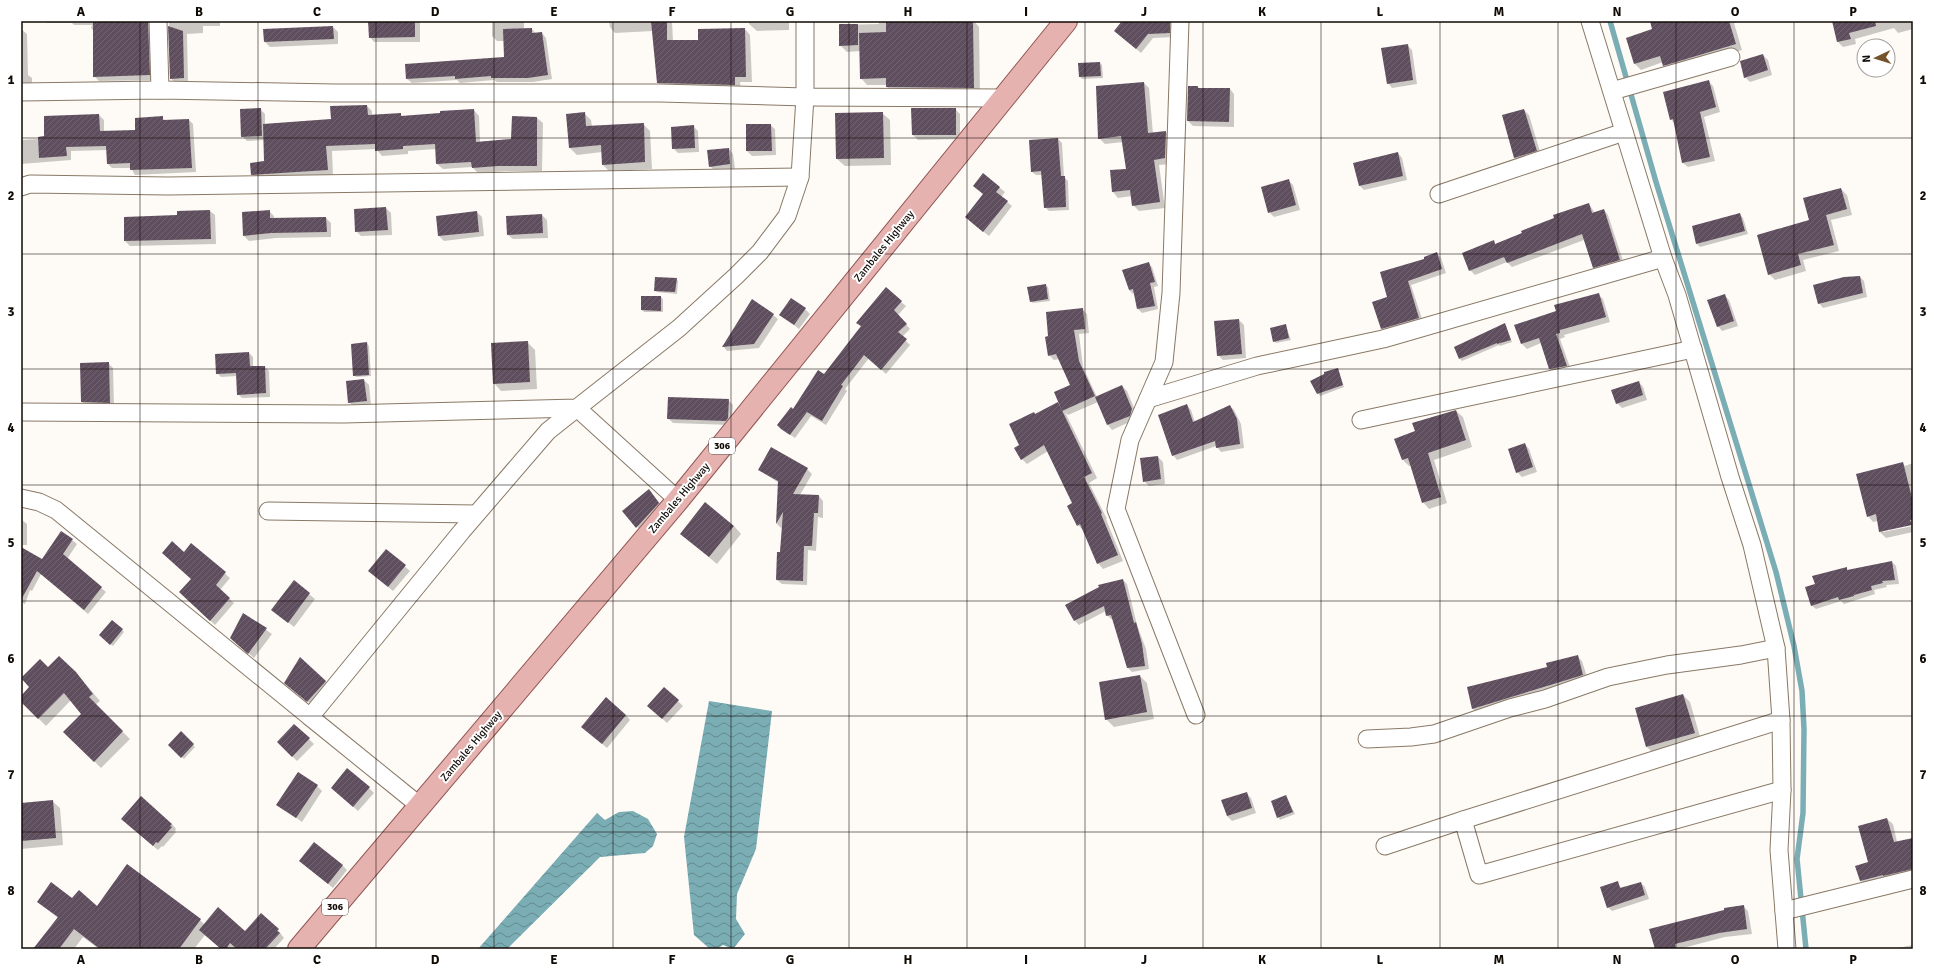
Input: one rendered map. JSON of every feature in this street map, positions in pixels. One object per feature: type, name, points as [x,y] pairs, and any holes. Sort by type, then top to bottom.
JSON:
[{"type":"main road","name":"Zambales Highway","points":[[299,949],[678,500],[1066,21]]},
{"type":"street","points":[[158,21],[160,90]]},
{"type":"street","points":[[310,717],[476,514],[548,431],[680,328],[760,252],[787,216],[800,177],[805,97],[806,21]]},
{"type":"street","points":[[1180,21],[1171,292],[1164,362],[1130,440],[1116,509],[1196,714]]},
{"type":"street","points":[[1590,21],[1624,88],[1624,132],[1663,258],[1677,295],[1730,478],[1752,545],[1776,648],[1781,720],[1782,790],[1779,850],[1788,910],[1786,949]]},
{"type":"street","points":[[1624,88],[1731,57]]},
{"type":"street","points":[[21,92],[160,90],[334,93],[660,93],[805,97],[1004,98]]},
{"type":"street","points":[[1439,194],[1624,132]]},
{"type":"street","points":[[21,187],[37,184],[168,186],[800,177]]},
{"type":"street","points":[[1148,399],[1257,366],[1383,339],[1663,258]]},
{"type":"street","points":[[1361,420],[1693,349]]},
{"type":"street","points":[[21,412],[344,414],[577,408],[678,500]]},
{"type":"street","points":[[21,498],[39,502],[56,510],[420,806]]},
{"type":"street","points":[[268,511],[476,514]]},
{"type":"street","points":[[1367,739],[1411,738],[1434,734],[1510,708],[1545,699],[1608,677],[1667,665],[1741,655],[1776,648]]},
{"type":"street","points":[[1385,846],[1781,720]]},
{"type":"street","points":[[1463,820],[1479,875],[1782,790]]},
{"type":"street","points":[[1788,910],[1913,879]]},
{"type":"water","points":[[709,701],[772,711],[756,849],[737,894],[736,919],[745,934],[733,949],[723,945],[717,949],[710,949],[694,935],[684,837]]},
{"type":"water","points":[[633,811],[648,819],[657,834],[653,846],[645,853],[600,857],[507,949],[478,949],[597,813],[605,820],[619,812]]},
{"type":"building","points":[[93,21],[148,21],[150,75],[93,77]]},
{"type":"building","points":[[368,21],[415,21],[415,37],[369,38]]},
{"type":"building","points":[[651,21],[667,21],[667,40],[698,40],[698,29],[745,28],[746,77],[735,77],[735,85],[657,83]]},
{"type":"building","points":[[886,21],[973,21],[974,88],[886,87],[886,78],[860,79],[859,33],[886,32]]},
{"type":"building","points":[[1122,21],[1170,21],[1170,33],[1148,34],[1136,49],[1114,31]]},
{"type":"building","points":[[1650,21],[1729,21],[1736,44],[1663,66],[1660,56],[1634,64],[1626,38],[1652,29]]},
{"type":"building","points":[[1832,21],[1875,21],[1876,26],[1849,33],[1851,39],[1837,42]]},
{"type":"building","points":[[839,24],[858,24],[858,45],[839,46]]},
{"type":"building","points":[[168,26],[183,31],[184,78],[170,79]]},
{"type":"building","points":[[333,26],[334,39],[264,42],[263,29]]},
{"type":"building","points":[[532,28],[532,33],[542,32],[548,75],[528,78],[491,78],[491,76],[455,79],[455,76],[406,79],[405,64],[504,57],[503,29]]},
{"type":"building","points":[[1408,44],[1413,80],[1387,84],[1381,48]]},
{"type":"building","points":[[1763,54],[1768,70],[1744,78],[1740,61]]},
{"type":"building","points":[[1100,62],[1101,76],[1079,77],[1078,63]]},
{"type":"building","points":[[1709,80],[1716,107],[1700,112],[1710,157],[1682,163],[1673,119],[1670,120],[1663,92]]},
{"type":"building","points":[[1144,82],[1148,133],[1166,131],[1165,158],[1154,160],[1160,202],[1132,206],[1130,190],[1112,192],[1110,170],[1126,169],[1121,136],[1098,139],[1096,86]]},
{"type":"building","points":[[1188,86],[1198,86],[1198,88],[1230,88],[1229,122],[1187,121]]},
{"type":"building","points":[[367,105],[368,115],[401,113],[401,116],[440,113],[440,111],[474,109],[476,142],[511,139],[512,116],[537,117],[537,166],[472,168],[471,162],[436,164],[435,144],[403,146],[403,149],[375,151],[375,144],[326,146],[328,170],[251,175],[250,163],[264,161],[263,124],[331,119],[330,106]]},
{"type":"building","points":[[261,108],[262,136],[241,137],[240,109]]},
{"type":"building","points":[[911,108],[956,108],[956,135],[912,135]]},
{"type":"building","points":[[1524,109],[1537,151],[1514,158],[1502,115]]},
{"type":"building","points":[[585,112],[586,126],[644,123],[645,162],[602,165],[601,145],[569,148],[566,114]]},
{"type":"building","points":[[883,112],[884,158],[836,159],[835,113]]},
{"type":"building","points":[[99,114],[100,131],[135,130],[135,118],[163,116],[163,120],[189,119],[192,168],[130,170],[130,163],[107,164],[106,146],[66,147],[67,156],[39,158],[38,137],[44,136],[44,116]]},
{"type":"building","points":[[746,124],[771,124],[772,151],[746,151]]},
{"type":"building","points":[[694,125],[695,148],[672,149],[671,127]]},
{"type":"building","points":[[1058,138],[1061,176],[1065,176],[1066,207],[1044,208],[1041,171],[1031,172],[1029,140]]},
{"type":"building","points":[[729,148],[730,164],[709,167],[707,150]]},
{"type":"building","points":[[1398,152],[1403,176],[1359,186],[1353,163]]},
{"type":"building","points":[[983,173],[1000,187],[996,192],[1008,201],[983,232],[965,217],[983,194],[973,186]]},
{"type":"building","points":[[1289,179],[1296,205],[1268,213],[1261,187]]},
{"type":"building","points":[[1841,188],[1847,209],[1826,215],[1834,245],[1798,254],[1801,265],[1768,275],[1757,235],[1809,220],[1803,198]]},
{"type":"building","points":[[1589,203],[1592,213],[1604,209],[1620,260],[1593,268],[1582,234],[1507,263],[1504,257],[1469,271],[1462,253],[1494,240],[1495,244],[1522,233],[1521,231],[1554,218],[1553,215]]},
{"type":"building","points":[[386,207],[388,230],[355,232],[354,209]]},
{"type":"building","points":[[210,210],[211,239],[124,241],[124,217],[177,215],[177,211]]},
{"type":"building","points":[[270,210],[270,218],[326,217],[327,232],[271,233],[243,236],[242,212]]},
{"type":"building","points":[[477,211],[479,232],[438,236],[436,216]]},
{"type":"building","points":[[1740,213],[1745,231],[1696,244],[1692,226]]},
{"type":"building","points":[[542,214],[543,233],[507,235],[506,216]]},
{"type":"building","points":[[1437,252],[1442,269],[1408,281],[1419,318],[1381,329],[1372,302],[1387,297],[1380,272],[1424,259],[1424,257]]},
{"type":"building","points":[[1149,262],[1155,282],[1150,283],[1155,306],[1137,309],[1133,289],[1129,290],[1122,270]]},
{"type":"building","points":[[1860,276],[1863,293],[1818,304],[1813,285],[1844,277]]},
{"type":"building","points":[[655,277],[677,278],[675,292],[654,291]]},
{"type":"building","points":[[1046,284],[1048,299],[1030,302],[1027,287]]},
{"type":"building","points":[[886,287],[902,301],[894,310],[907,324],[898,332],[907,339],[881,370],[864,355],[841,385],[843,386],[822,421],[807,412],[790,435],[781,429],[777,425],[791,407],[793,409],[818,370],[824,374],[861,326],[856,323]]},
{"type":"building","points":[[1599,293],[1606,317],[1560,330],[1560,333],[1556,334],[1567,366],[1549,369],[1539,338],[1521,344],[1514,325],[1556,311],[1554,305]]},
{"type":"building","points":[[1725,294],[1734,321],[1717,327],[1707,300]]},
{"type":"building","points":[[641,296],[661,296],[661,311],[641,310]]},
{"type":"building","points":[[791,298],[806,308],[794,325],[779,315]]},
{"type":"building","points":[[752,299],[774,314],[754,344],[722,347]]},
{"type":"building","points":[[1083,308],[1085,329],[1074,330],[1079,361],[1095,396],[1062,411],[1054,392],[1070,385],[1056,354],[1048,356],[1045,337],[1048,336],[1046,312]]},
{"type":"building","points":[[1239,319],[1242,354],[1217,356],[1214,321]]},
{"type":"building","points":[[1505,323],[1511,340],[1497,343],[1459,359],[1454,347]]},
{"type":"building","points":[[1286,324],[1289,338],[1273,342],[1270,328]]},
{"type":"building","points":[[528,341],[530,382],[493,384],[491,343]]},
{"type":"building","points":[[367,342],[369,375],[353,376],[351,344]]},
{"type":"building","points":[[249,352],[250,366],[265,366],[266,393],[237,395],[236,373],[216,374],[215,354]]},
{"type":"building","points":[[109,362],[110,403],[81,402],[80,363]]},
{"type":"building","points":[[1338,368],[1343,385],[1317,394],[1310,381],[1324,374],[1324,372]]},
{"type":"building","points":[[364,379],[367,401],[348,403],[346,381]]},
{"type":"building","points":[[1639,381],[1643,395],[1616,404],[1611,390]]},
{"type":"building","points":[[1122,385],[1132,409],[1130,416],[1107,425],[1095,397]]},
{"type":"building","points":[[668,397],[729,399],[728,418],[726,421],[667,419]]},
{"type":"building","points":[[1058,402],[1092,473],[1084,477],[1102,513],[1101,514],[1118,555],[1097,564],[1080,524],[1077,526],[1067,506],[1072,503],[1044,445],[1021,460],[1014,448],[1019,445],[1009,424],[1034,412],[1035,414]]},
{"type":"building","points":[[1187,404],[1193,422],[1230,405],[1237,419],[1240,444],[1216,448],[1215,441],[1172,456],[1158,415]]},
{"type":"building","points":[[1456,410],[1466,440],[1428,453],[1441,497],[1422,503],[1408,458],[1402,460],[1394,439],[1415,431],[1412,423]]},
{"type":"building","points":[[1525,443],[1533,467],[1516,473],[1508,449]]},
{"type":"building","points":[[771,447],[808,468],[793,494],[819,495],[818,513],[814,513],[812,546],[804,546],[803,581],[776,580],[777,552],[780,552],[783,512],[776,524],[778,481],[758,470]]},
{"type":"building","points":[[1158,456],[1161,479],[1143,482],[1140,458]]},
{"type":"building","points":[[1903,462],[1913,502],[1913,520],[1910,520],[1912,525],[1879,532],[1876,514],[1867,517],[1856,474]]},
{"type":"building","points":[[649,489],[659,503],[636,528],[622,511]]},
{"type":"building","points":[[705,502],[734,526],[709,557],[680,534]]},
{"type":"building","points":[[61,531],[73,539],[63,554],[102,587],[84,610],[37,571],[21,600],[21,547],[42,559]]},
{"type":"building","points":[[172,541],[184,552],[191,543],[226,572],[216,585],[230,598],[210,621],[179,592],[191,579],[162,553]]},
{"type":"building","points":[[386,549],[406,565],[388,587],[368,571]]},
{"type":"building","points":[[1892,561],[1895,580],[1882,581],[1883,583],[1871,586],[1872,590],[1854,596],[1839,600],[1838,597],[1811,606],[1805,587],[1815,584],[1812,576],[1847,567],[1847,570]]},
{"type":"building","points":[[1123,579],[1134,623],[1136,622],[1142,644],[1145,666],[1127,668],[1111,615],[1106,616],[1104,606],[1074,621],[1065,605],[1099,587],[1098,585]]},
{"type":"building","points":[[294,580],[310,593],[288,623],[271,610]]},
{"type":"building","points":[[243,613],[267,628],[248,654],[230,638]]},
{"type":"building","points":[[112,620],[123,629],[110,645],[99,635]]},
{"type":"building","points":[[1578,655],[1583,675],[1472,709],[1467,687],[1547,667],[1546,663]]},
{"type":"building","points":[[59,656],[76,672],[93,694],[89,697],[123,731],[94,762],[63,732],[81,714],[64,693],[38,719],[21,702],[21,696],[29,687],[21,678],[40,659],[48,667]]},
{"type":"building","points":[[300,657],[326,681],[307,702],[284,683]]},
{"type":"building","points":[[1140,675],[1147,712],[1105,720],[1099,682]]},
{"type":"building","points":[[664,687],[679,700],[662,719],[647,706]]},
{"type":"building","points":[[1683,694],[1695,733],[1646,747],[1635,708]]},
{"type":"building","points":[[606,697],[626,715],[602,744],[581,727]]},
{"type":"building","points":[[294,724],[310,738],[292,757],[277,742]]},
{"type":"building","points":[[181,731],[194,744],[181,758],[168,745]]},
{"type":"building","points":[[347,768],[370,787],[353,807],[331,788]]},
{"type":"building","points":[[298,772],[318,785],[296,818],[276,805]]},
{"type":"building","points":[[1247,792],[1252,808],[1227,816],[1221,800]]},
{"type":"building","points":[[1286,795],[1293,812],[1277,818],[1271,801]]},
{"type":"building","points":[[141,796],[172,824],[170,826],[172,827],[158,843],[156,842],[153,846],[121,819]]},
{"type":"building","points":[[53,800],[56,838],[21,841],[21,803]]},
{"type":"building","points":[[1887,818],[1894,842],[1913,838],[1913,869],[1860,881],[1855,866],[1868,862],[1858,826]]},
{"type":"building","points":[[314,842],[343,865],[328,884],[299,861]]},
{"type":"building","points":[[127,864],[201,919],[179,949],[100,949],[74,929],[59,949],[33,949],[58,917],[37,902],[51,882],[72,898],[79,890],[97,906]]},
{"type":"building","points":[[1618,881],[1620,888],[1641,882],[1645,895],[1607,908],[1600,887]]},
{"type":"building","points":[[1744,905],[1747,929],[1719,933],[1675,944],[1676,949],[1655,949],[1649,929],[1724,910],[1724,908]]},
{"type":"building","points":[[218,907],[245,931],[261,913],[279,929],[277,931],[280,933],[265,949],[237,949],[230,943],[226,949],[221,949],[199,930]]},
{"type":"waterway","points":[[1610,21],[1656,182],[1776,572],[1794,646],[1802,691],[1804,729],[1803,813],[1797,859],[1806,949]]}]
